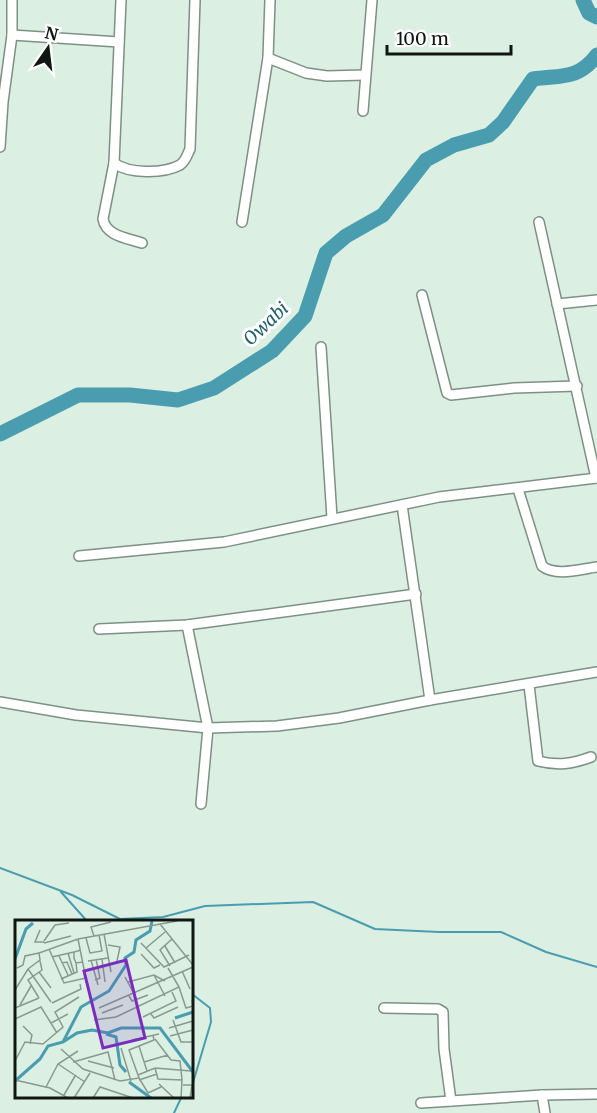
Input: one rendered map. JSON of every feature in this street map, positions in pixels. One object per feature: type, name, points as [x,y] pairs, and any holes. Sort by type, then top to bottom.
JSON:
[{"type":"street","points":[[0,147],[1,102],[12,35],[12,0]]},
{"type":"street","points":[[121,0],[114,163],[102,219],[110,232],[142,243]]},
{"type":"street","points":[[114,163],[120,167],[135,170],[161,171],[178,166],[186,160],[190,149],[195,0]]},
{"type":"street","points":[[242,222],[268,58],[270,0]]},
{"type":"street","points":[[363,111],[372,0]]},
{"type":"street","points":[[12,35],[119,42]]},
{"type":"street","points":[[268,58],[306,73],[327,76],[365,75]]},
{"type":"street","points":[[80,556],[224,542],[439,497],[597,478],[539,222]]},
{"type":"street","points":[[422,295],[447,393],[451,395],[514,388],[577,386]]},
{"type":"street","points":[[557,304],[597,300]]},
{"type":"street","points":[[321,347],[332,518]]},
{"type":"street","points":[[518,489],[543,566],[557,572],[597,567]]},
{"type":"street","points":[[402,505],[430,700]]},
{"type":"street","points":[[99,629],[187,625],[416,594]]},
{"type":"street","points":[[187,625],[208,728],[201,804]]},
{"type":"street","points":[[0,702],[76,715],[208,728],[277,726],[339,718],[597,672]]},
{"type":"street","points":[[529,685],[538,761],[562,765],[591,757]]},
{"type":"street","points":[[384,1008],[438,1008],[443,1012],[444,1049],[451,1101]]},
{"type":"street","points":[[421,1103],[542,1095],[597,1094]]},
{"type":"street","points":[[542,1095],[544,1113]]},
{"type":"waterway","name":"Owabi","points":[[583,0],[589,13],[597,17]]},
{"type":"waterway","name":"Owabi","points":[[0,434],[78,395],[130,395],[178,400],[214,388],[272,351],[305,316],[326,253],[346,236],[383,215],[426,160],[454,145],[489,135],[503,122],[533,79],[576,73],[597,55]]},
{"type":"waterway","points":[[0,868],[72,895],[120,919],[163,917],[205,906],[313,902],[375,929],[501,932],[546,952],[597,967]]},
{"type":"waterway","points":[[61,892],[86,920]]},
{"type":"waterway","points":[[194,996],[210,1008],[211,1022],[194,1079]]},
{"type":"waterway","points":[[174,1113],[181,1098]]}]
